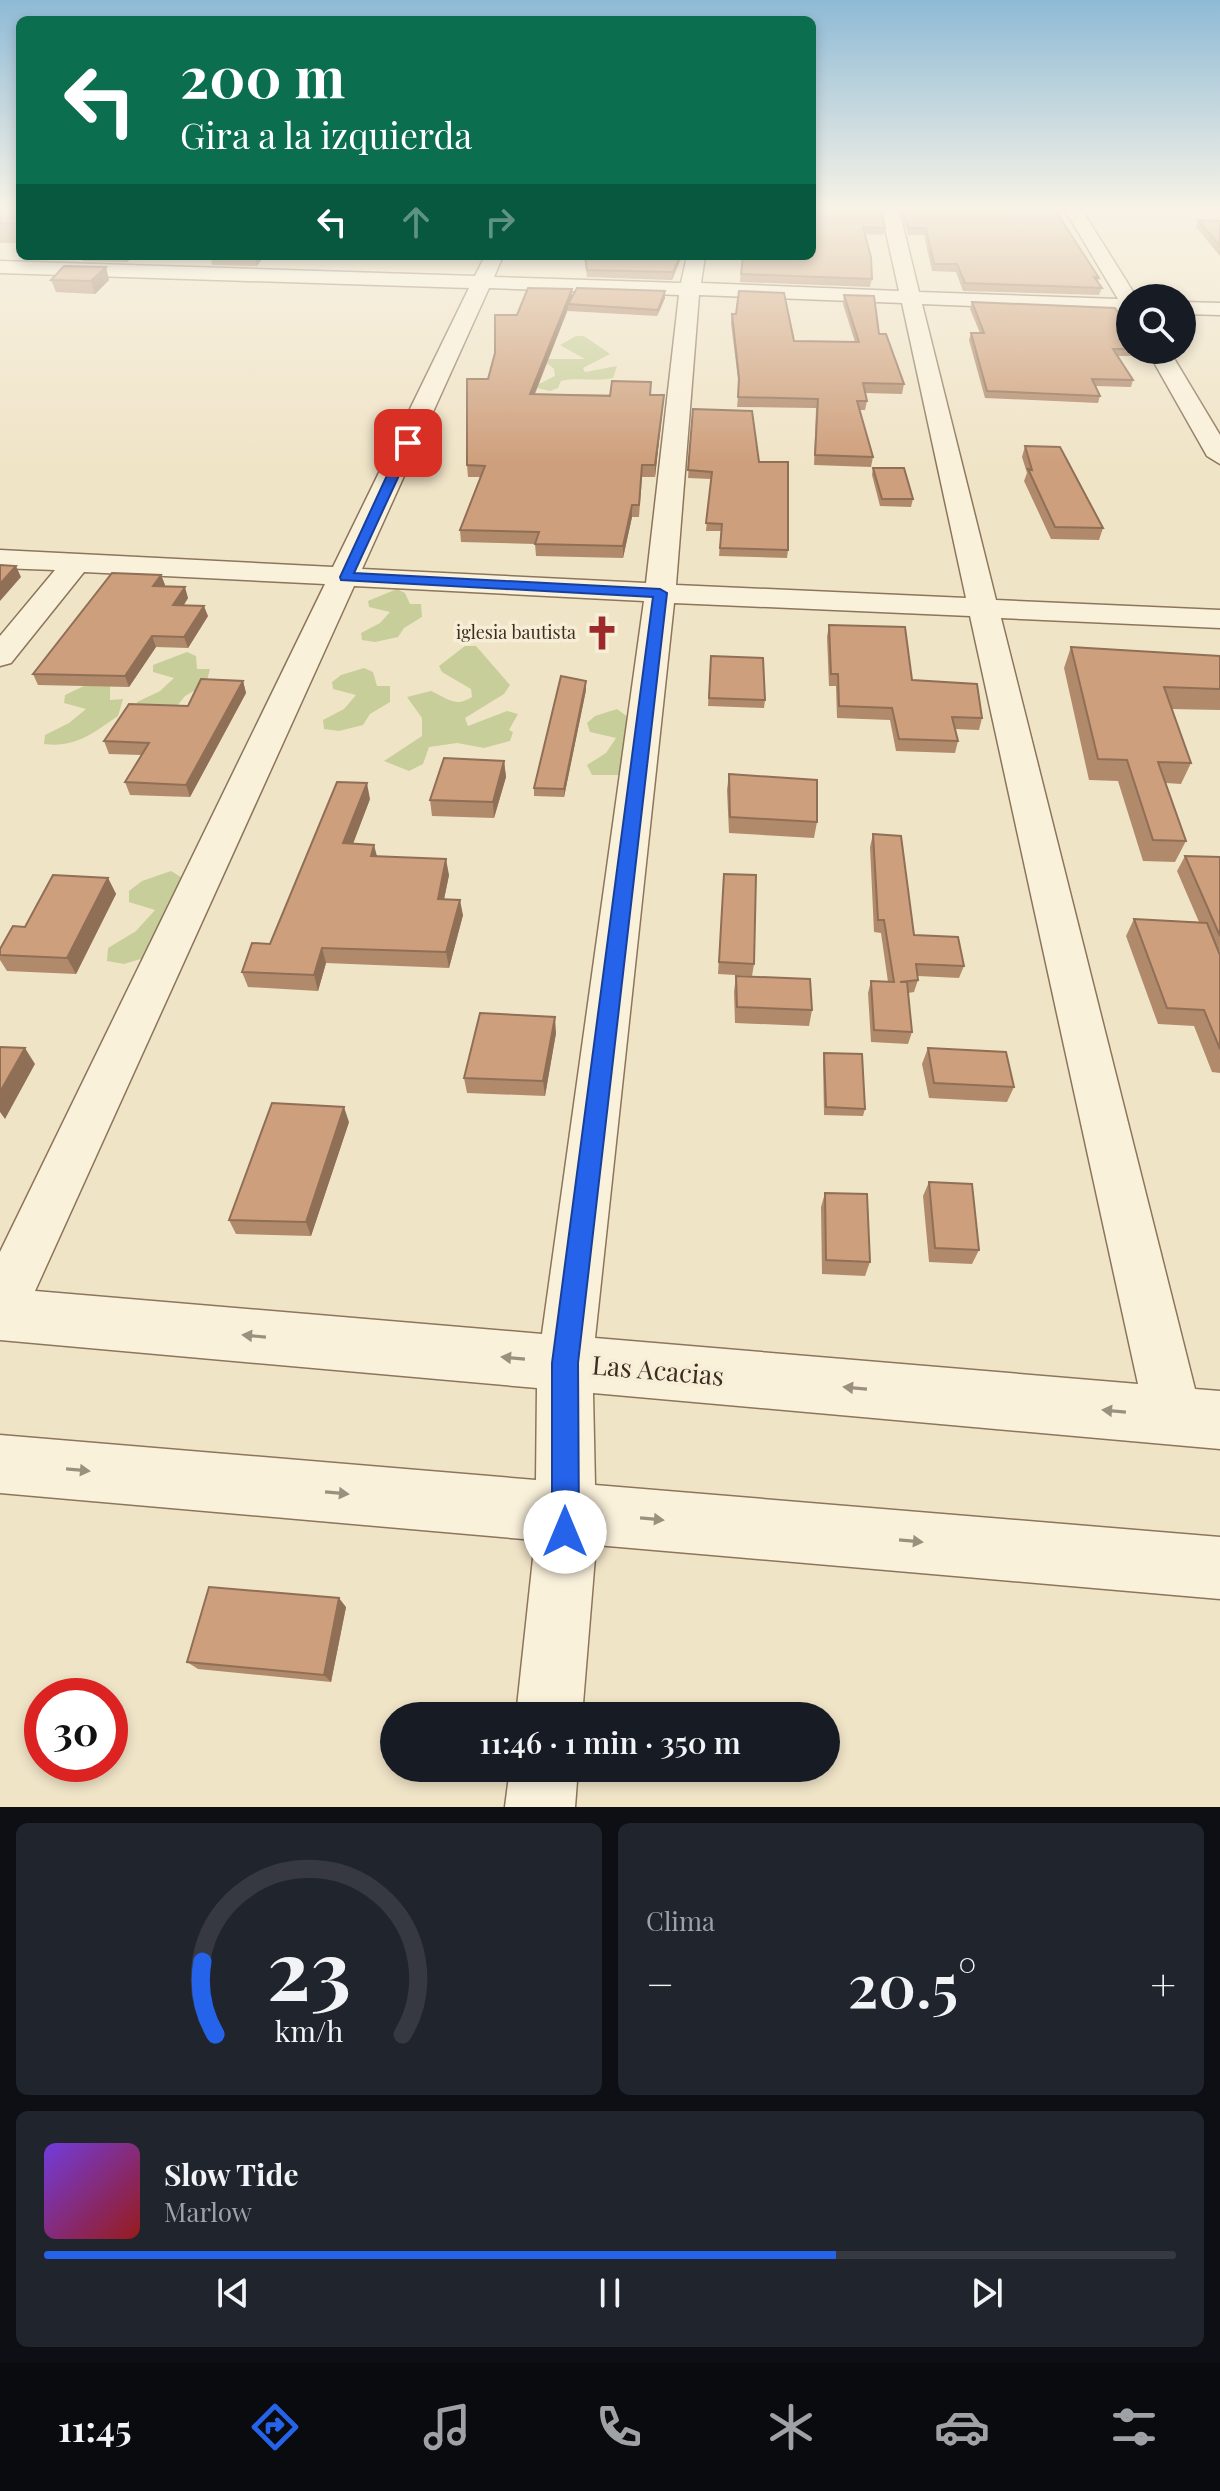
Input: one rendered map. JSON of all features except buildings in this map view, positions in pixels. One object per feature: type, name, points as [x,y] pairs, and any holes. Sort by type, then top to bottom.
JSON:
[{"type":"street","points":[[0,1312],[476,294]]},
{"type":"street","points":[[550,1702],[565,1552],[565,1363],[660,593],[689,294]]},
{"type":"street","points":[[798,294],[1116,304]]},
{"type":"street","points":[[911,294],[984,608],[1196,1418]]},
{"type":"street","points":[[1196,308],[1220,309]]},
{"type":"street","points":[[1166,364],[1220,456]]},
{"type":"street","points":[[0,559],[1220,619]]},
{"type":"street","points":[[0,656],[76,563]]},
{"type":"street","name":"Las Acacias","points":[[0,1312],[1196,1418]]},
{"type":"street","points":[[0,1464],[1220,1568]]},
{"type":"street","points":[[540,1807],[543,1782]]},
{"type":"green space","points":[[576,336],[584,336],[610,354],[583,368],[585,372],[617,366],[613,378],[561,381],[558,388],[550,391],[533,387],[555,376],[554,369],[542,359],[585,359],[560,345]]},
{"type":"green space","points":[[397,589],[405,593],[410,604],[421,604],[422,617],[404,628],[398,637],[375,642],[362,640],[361,633],[380,623],[390,612],[369,607],[368,601]]},
{"type":"green space","points":[[465,646],[476,646],[510,685],[504,694],[465,718],[468,726],[507,711],[518,714],[509,730],[513,732],[510,741],[484,748],[457,743],[429,747],[423,764],[409,771],[384,761],[422,736],[422,718],[407,697],[431,691],[456,702],[472,697],[471,689],[442,672],[439,666]]},
{"type":"green space","points":[[187,652],[196,656],[197,669],[210,669],[206,684],[185,696],[177,706],[137,711],[137,702],[160,691],[174,678],[153,672],[153,665]]},
{"type":"green space","points":[[364,668],[373,672],[377,686],[390,686],[390,702],[370,714],[363,725],[339,731],[324,729],[323,720],[344,709],[356,695],[333,689],[332,682],[341,675]]},
{"type":"green space","points":[[88,684],[110,686],[110,700],[123,699],[118,716],[75,741],[44,744],[45,735],[69,723],[86,709],[64,703],[65,695]]},
{"type":"green space","points":[[617,709],[633,721],[620,775],[592,775],[587,765],[606,753],[616,738],[590,732],[587,723],[595,716]]},
{"type":"green space","points":[[171,871],[181,877],[184,887],[157,954],[124,964],[107,961],[108,948],[136,931],[155,910],[129,902],[129,891],[142,881]]},
{"type":"place","name":"iglesia bautista","points":[[602,633]]},
{"type":"route","points":[[408,443],[346,577],[660,593],[565,1363],[565,1532]]}]
